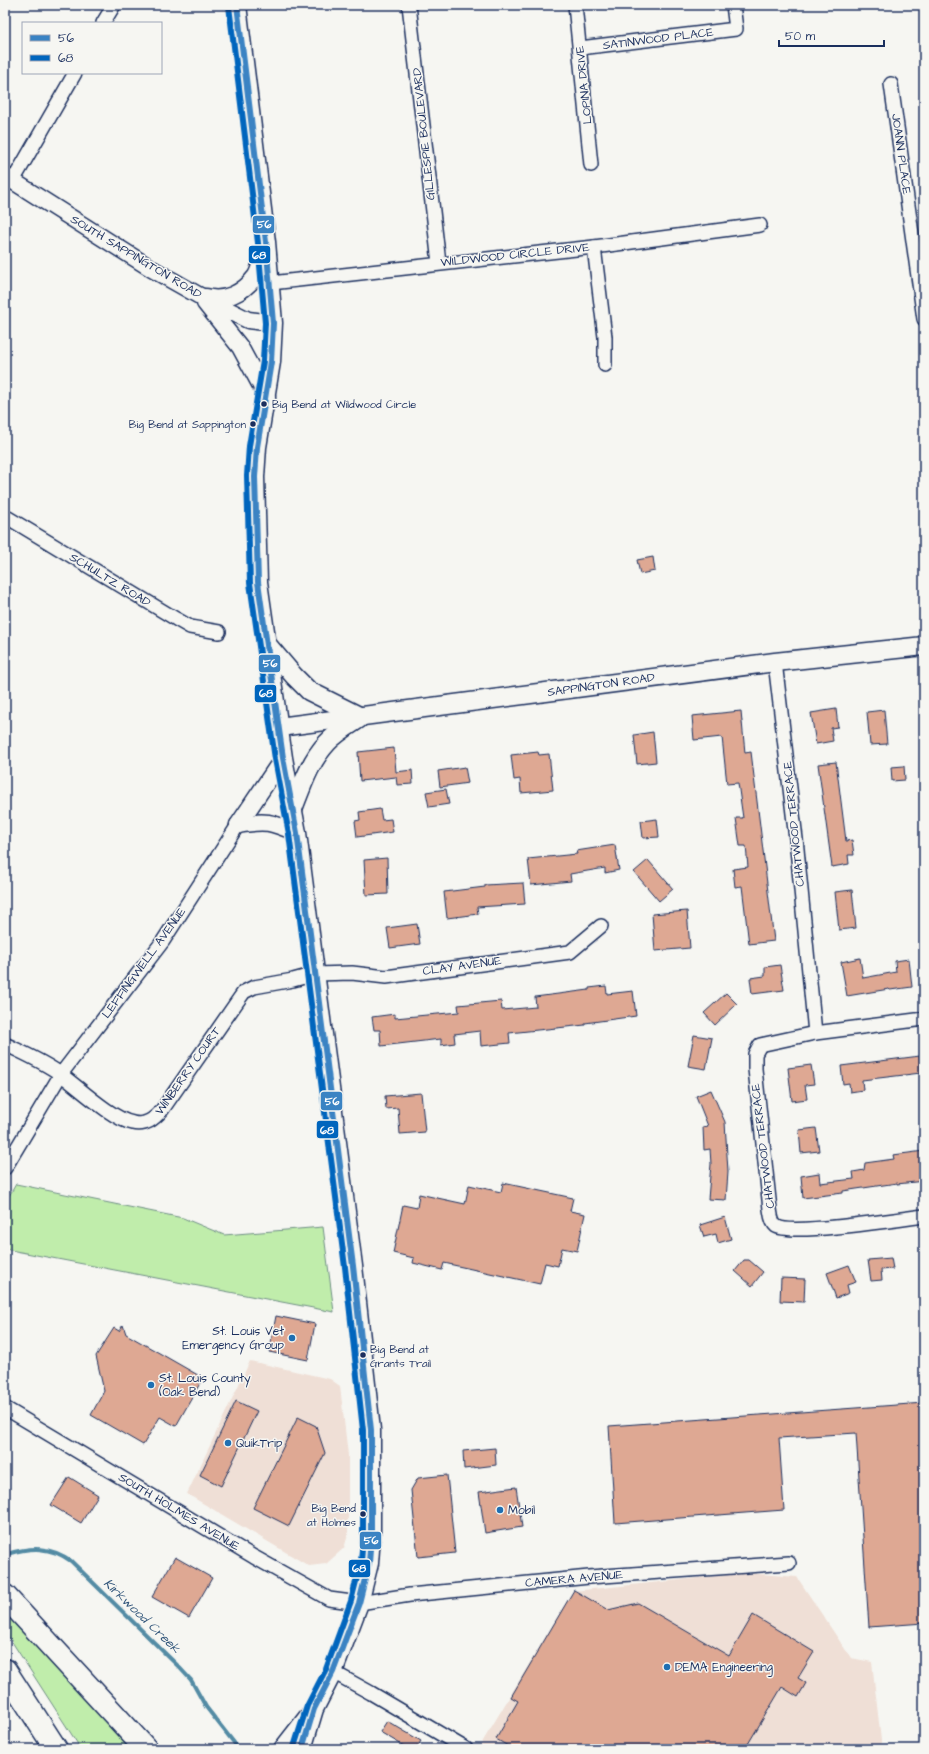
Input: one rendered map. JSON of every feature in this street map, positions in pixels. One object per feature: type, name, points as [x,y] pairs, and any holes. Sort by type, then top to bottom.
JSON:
[{"type":"highway","points":[[5,1596],[146,1749]]},
{"type":"highway","points":[[5,1670],[56,1749]]},
{"type":"main road","points":[[237,5],[271,283],[273,323],[267,397],[257,447],[255,477],[258,582],[283,758],[297,833],[354,1266],[371,1430],[370,1563],[359,1603],[333,1672],[314,1709],[302,1749]]},
{"type":"main road","points":[[266,642],[286,668],[310,690],[361,717],[337,734],[320,752],[308,773],[293,809]]},
{"type":"main road","name":"SAPPINGTON ROAD","points":[[279,727],[775,662],[924,646]]},
{"type":"main road","points":[[283,1749],[314,1709]]},
{"type":"street","points":[[105,22],[114,5]]},
{"type":"street","name":"GILLESPIE BOULEVARD","points":[[410,5],[439,263]]},
{"type":"street","name":"LOPINA DRIVE","points":[[575,5],[591,165]]},
{"type":"street","name":"SATINWOOD PLACE","points":[[580,48],[736,29],[733,5]]},
{"type":"street","points":[[9,178],[74,74]]},
{"type":"street","name":"JOANN PLACE","points":[[891,84],[924,319]]},
{"type":"street","name":"SOUTH SAPPINGTON ROAD","points":[[9,178],[152,269],[198,295],[248,320],[273,323]]},
{"type":"street","name":"WILDWOOD CIRCLE DRIVE","points":[[271,283],[594,246],[760,225]]},
{"type":"street","points":[[198,295],[213,299],[228,298],[240,291],[255,277],[266,242]]},
{"type":"street","points":[[594,246],[605,337],[605,364]]},
{"type":"street","points":[[198,295],[240,347],[267,397]]},
{"type":"street","name":"SCHULTZ ROAD","points":[[5,516],[176,619],[190,626],[219,632]]},
{"type":"street","name":"CHATWOOD TERRACE","points":[[775,662],[796,839],[815,1033]]},
{"type":"street","name":"LEFFINGWELL AVENUE","points":[[5,1168],[61,1074],[163,941],[283,758]]},
{"type":"street","points":[[238,825],[258,821],[272,823],[297,833]]},
{"type":"street","name":"CLAY AVENUE","points":[[315,974],[352,973],[386,977],[570,952],[601,926]]},
{"type":"street","name":"WINBERRY COURT","points":[[5,1044],[44,1063],[61,1074],[77,1089],[123,1120],[132,1123],[148,1123],[162,1110],[244,992],[254,987],[293,980],[315,974]]},
{"type":"street","name":"CHATWOOD TERRACE","points":[[924,1020],[815,1033],[760,1045],[755,1054],[755,1069],[773,1221],[777,1226],[787,1229],[828,1228],[924,1216]]},
{"type":"street","name":"SOUTH HOLMES AVENUE","points":[[5,1408],[322,1596],[329,1599],[359,1603]]},
{"type":"street","name":"CAMERA AVENUE","points":[[359,1603],[410,1595],[581,1578],[789,1563]]},
{"type":"street","points":[[333,1672],[466,1749]]},
{"type":"shaded area","points":[[250,1361],[330,1379],[340,1386],[348,1455],[348,1535],[344,1548],[326,1564],[309,1566],[187,1494]]},
{"type":"shaded area","name":"DEMA Engineering","points":[[746,1573],[797,1577],[851,1658],[872,1662],[882,1749],[485,1749],[480,1746],[573,1591]]},
{"type":"green space","points":[[16,1184],[183,1218],[224,1235],[323,1227],[334,1312],[5,1249],[5,1203]]},
{"type":"green space","points":[[5,1604],[136,1749],[81,1749],[5,1631]]},
{"type":"building","points":[[653,557],[655,571],[640,574],[637,560]]},
{"type":"building","points":[[836,709],[838,727],[831,728],[833,741],[816,744],[811,713]]},
{"type":"building","points":[[884,710],[887,744],[870,745],[867,712]]},
{"type":"building","points":[[741,711],[745,753],[751,752],[774,941],[749,944],[742,886],[735,887],[733,869],[748,867],[746,846],[740,846],[736,818],[743,818],[738,783],[727,784],[722,737],[694,740],[692,716]]},
{"type":"building","points":[[653,732],[656,762],[637,764],[634,735]]},
{"type":"building","points":[[394,748],[396,772],[412,770],[413,784],[397,785],[396,777],[360,781],[358,752]]},
{"type":"building","points":[[538,752],[539,755],[549,754],[553,790],[521,793],[520,779],[514,780],[511,755]]},
{"type":"building","points":[[836,762],[846,841],[852,840],[854,855],[848,855],[849,864],[832,867],[818,764]]},
{"type":"building","points":[[904,766],[905,780],[892,781],[891,767]]},
{"type":"building","points":[[465,767],[468,783],[440,787],[438,771]]},
{"type":"building","points":[[446,789],[449,804],[429,807],[426,792]]},
{"type":"building","points":[[380,809],[382,820],[391,819],[393,832],[357,837],[355,821],[360,820],[359,812]]},
{"type":"building","points":[[657,819],[659,837],[643,838],[641,821]]},
{"type":"building","points":[[615,845],[619,870],[605,873],[605,868],[570,874],[571,881],[531,885],[528,859],[577,854],[576,851]]},
{"type":"building","points":[[387,858],[388,894],[366,895],[364,860]]},
{"type":"building","points":[[648,860],[673,889],[659,901],[634,872]]},
{"type":"building","points":[[523,883],[525,904],[477,907],[478,914],[447,918],[444,892],[485,887],[485,885]]},
{"type":"building","points":[[852,890],[856,928],[839,930],[835,892]]},
{"type":"building","points":[[687,911],[690,948],[655,951],[652,914]]},
{"type":"building","points":[[417,924],[420,944],[390,948],[387,928]]},
{"type":"building","points":[[860,958],[863,978],[896,972],[895,961],[909,959],[912,987],[847,996],[841,962]]},
{"type":"building","points":[[780,965],[784,990],[752,994],[750,978],[765,976],[765,967]]},
{"type":"building","points":[[606,986],[607,994],[633,991],[636,1016],[585,1023],[585,1025],[509,1033],[510,1043],[481,1046],[480,1031],[454,1034],[455,1043],[441,1045],[441,1039],[381,1046],[380,1030],[374,1030],[372,1017],[395,1014],[395,1018],[459,1012],[458,1005],[501,1001],[502,1010],[536,1007],[535,997],[589,990],[589,988]]},
{"type":"building","points":[[726,993],[737,1004],[715,1025],[704,1013]]},
{"type":"building","points":[[694,1035],[712,1038],[706,1069],[688,1066]]},
{"type":"building","points":[[920,1056],[921,1073],[862,1080],[863,1090],[850,1092],[849,1083],[843,1084],[841,1066]]},
{"type":"building","points":[[811,1065],[814,1084],[805,1085],[807,1099],[792,1101],[788,1068]]},
{"type":"building","points":[[711,1090],[725,1122],[728,1172],[726,1200],[708,1199],[711,1164],[710,1149],[704,1150],[703,1127],[708,1126],[696,1096]]},
{"type":"building","points":[[421,1093],[425,1132],[400,1134],[398,1108],[386,1109],[385,1096]]},
{"type":"building","points":[[816,1128],[819,1151],[801,1153],[799,1130]]},
{"type":"building","points":[[924,1151],[924,1181],[897,1183],[843,1191],[843,1193],[803,1198],[801,1176],[819,1173],[820,1183],[854,1179],[853,1172],[864,1170],[865,1163],[894,1159],[893,1155]]},
{"type":"building","points":[[503,1183],[573,1198],[570,1211],[585,1214],[577,1251],[562,1248],[558,1266],[545,1263],[540,1284],[444,1263],[442,1270],[413,1263],[414,1258],[393,1253],[403,1205],[417,1208],[419,1194],[465,1204],[469,1185],[501,1192]]},
{"type":"building","points":[[725,1217],[731,1239],[718,1243],[716,1234],[704,1237],[700,1225]]},
{"type":"building","points":[[891,1258],[893,1269],[881,1270],[882,1280],[871,1281],[868,1260]]},
{"type":"building","points":[[744,1260],[749,1260],[763,1272],[752,1286],[735,1271]]},
{"type":"building","points":[[849,1265],[856,1282],[847,1285],[849,1293],[836,1298],[827,1273]]},
{"type":"building","points":[[781,1278],[805,1279],[804,1302],[780,1301]]},
{"type":"building","name":"St. Louis Vet Emergency Group","points":[[276,1316],[315,1324],[308,1360],[269,1352]]},
{"type":"building","name":"St. Louis County (Oak Bend)","points":[[123,1325],[126,1334],[203,1378],[176,1426],[160,1417],[143,1445],[91,1415],[104,1391],[96,1356],[114,1328],[119,1331]]},
{"type":"building","name":"QuikTrip","points":[[236,1401],[257,1411],[221,1486],[200,1475]]},
{"type":"building","points":[[924,1403],[924,1623],[869,1627],[856,1433],[779,1438],[784,1510],[615,1523],[609,1426]]},
{"type":"building","name":"QuikTrip","points":[[298,1417],[316,1426],[325,1453],[289,1526],[253,1508]]},
{"type":"building","points":[[495,1448],[496,1465],[464,1469],[463,1451]]},
{"type":"building","points":[[447,1475],[455,1553],[418,1557],[411,1490],[418,1478]]},
{"type":"building","points":[[69,1477],[98,1495],[81,1523],[51,1505]]},
{"type":"building","name":"Mobil","points":[[516,1487],[522,1527],[485,1533],[479,1492]]},
{"type":"building","points":[[175,1557],[212,1578],[189,1618],[152,1597]]},
{"type":"building","name":"DEMA Engineering","points":[[574,1590],[608,1610],[638,1603],[729,1656],[753,1615],[814,1652],[798,1678],[806,1683],[798,1697],[782,1687],[745,1749],[513,1749],[496,1739],[518,1701],[511,1697]]},
{"type":"building","points":[[387,1721],[421,1741],[416,1749],[409,1749],[380,1732]]},
{"type":"waterway","name":"Kirkwood Creek","points":[[7,1554],[24,1550],[40,1549],[56,1553],[71,1561],[191,1680],[206,1707],[235,1744]]},
{"type":"transit line","name":"56","points":[[237,5],[266,242],[273,323],[271,362],[257,447],[255,477],[258,582],[283,758],[297,833],[353,1266],[371,1430],[371,1536],[369,1563],[359,1603],[333,1672],[314,1709],[302,1749]]},
{"type":"transit line","name":"68","points":[[229,6],[258,243],[265,323],[263,361],[249,446],[247,476],[250,583],[275,759],[289,834],[345,1267],[363,1430],[363,1536],[361,1562],[351,1601],[326,1669],[307,1706],[294,1747]]},
{"type":"place","name":"Big Bend at Wildwood Circle","points":[[264,404]]},
{"type":"place","name":"Big Bend at Sappington","points":[[253,424]]},
{"type":"place","name":"St. Louis Vet Emergency Group","points":[[292,1338]]},
{"type":"place","name":"Big Bend at Grants Trail","points":[[363,1355]]},
{"type":"place","name":"St. Louis County (Oak Bend)","points":[[151,1385]]},
{"type":"place","name":"QuikTrip","points":[[228,1443]]},
{"type":"place","name":"Mobil","points":[[500,1510]]},
{"type":"place","name":"Big Bend at Holmes","points":[[363,1514]]},
{"type":"place","name":"DEMA Engineering","points":[[667,1667]]}]
